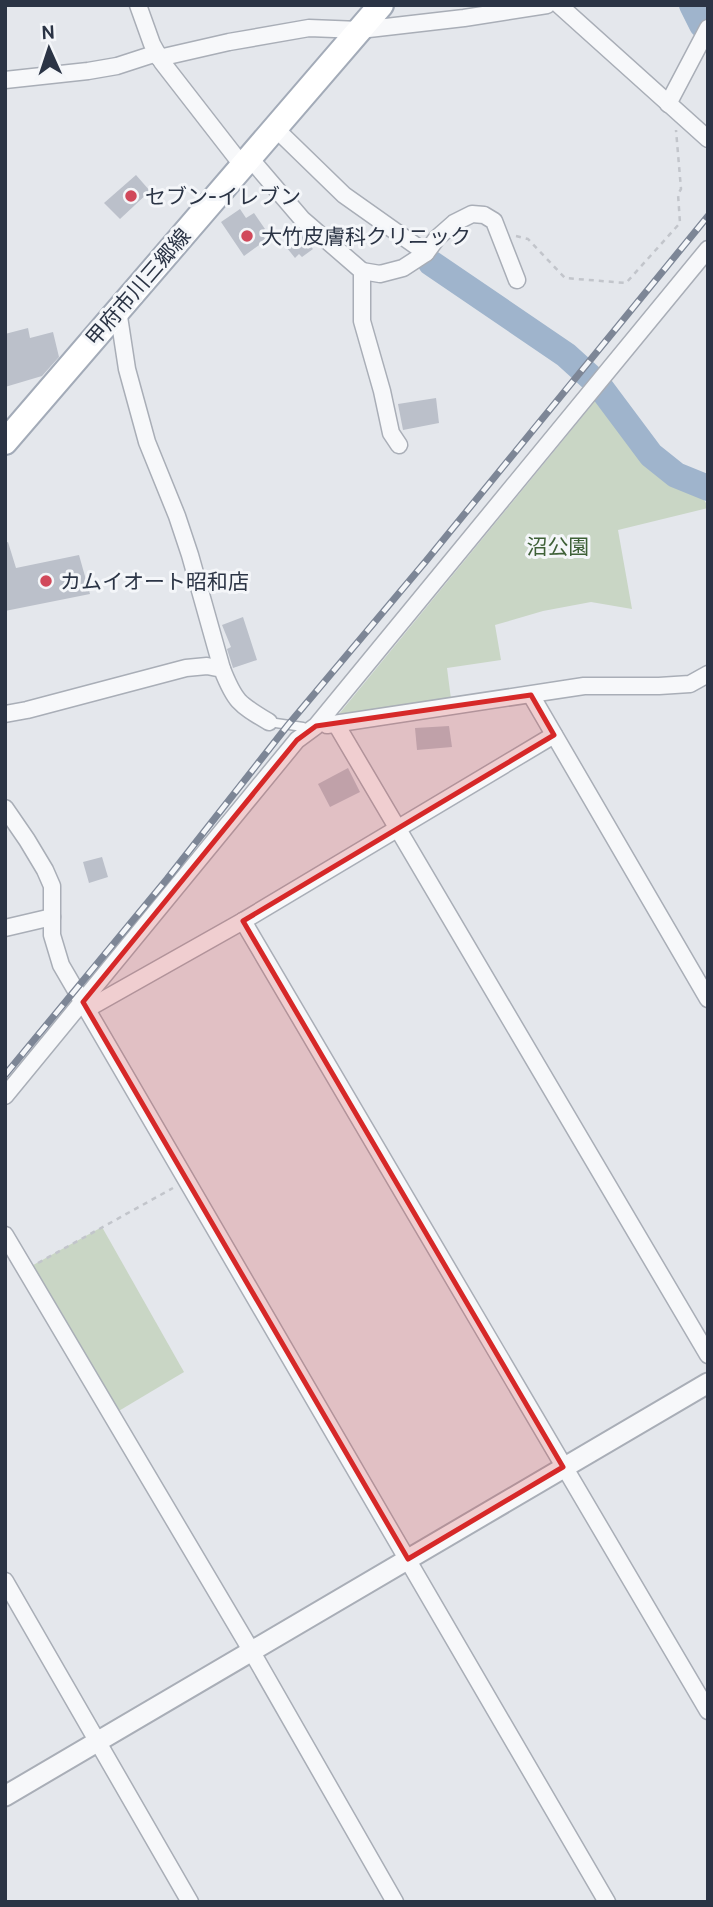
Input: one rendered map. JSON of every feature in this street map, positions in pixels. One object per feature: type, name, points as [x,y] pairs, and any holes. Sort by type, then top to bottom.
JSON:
[{"type":"main road","name":"甲府市川三郷線","points":[[5,442],[381,5]]},
{"type":"street","points":[[138,5],[158,55],[246,161],[302,219],[362,271],[380,274],[403,268],[426,253],[437,238],[454,223],[472,214],[484,215],[494,221],[517,279]]},
{"type":"street","points":[[5,80],[88,71],[158,55],[309,28],[360,30],[547,5]]},
{"type":"street","points":[[559,5],[708,139]]},
{"type":"street","points":[[674,109],[708,28]]},
{"type":"street","points":[[275,128],[344,195],[426,253]]},
{"type":"street","points":[[5,1096],[85,1006],[297,740],[708,249]]},
{"type":"street","points":[[362,271],[362,321],[391,433],[398,445]]},
{"type":"street","points":[[118,310],[127,369],[144,430],[190,555],[230,691],[241,705],[269,722]]},
{"type":"street","points":[[5,714],[186,668],[207,666],[222,669]]},
{"type":"street","points":[[309,727],[584,686],[690,684],[708,674]]},
{"type":"street","points":[[531,695],[708,999]]},
{"type":"street","points":[[336,724],[708,1356]]},
{"type":"street","points":[[85,1006],[243,921],[554,735]]},
{"type":"street","points":[[5,808],[27,840],[52,886],[52,935],[61,965],[607,1902]]},
{"type":"street","points":[[5,928],[52,917]]},
{"type":"street","points":[[243,921],[708,1712]]},
{"type":"street","points":[[5,1235],[252,1652],[395,1902]]},
{"type":"street","points":[[5,1796],[708,1383]]},
{"type":"street","points":[[5,1581],[190,1902]]},
{"type":"lane","points":[[269,722],[309,727]]},
{"type":"path","points":[[499,232],[528,239],[565,278],[626,283],[680,223],[678,194],[681,189],[674,109]]},
{"type":"path","points":[[26,1269],[187,1180]]},
{"type":"highlighted area","points":[[531,695],[554,735],[243,921],[563,1467],[408,1559],[83,1002],[297,740],[316,726]]},
{"type":"green space","name":"沼公園","points":[[596,400],[639,458],[672,483],[702,497],[708,506],[618,530],[632,609],[591,602],[543,611],[495,625],[501,660],[447,668],[451,699],[339,714]]},
{"type":"green space","points":[[102,1227],[184,1372],[112,1415],[26,1269]]},
{"type":"building","points":[[136,175],[150,191],[120,219],[104,203]]},
{"type":"building","name":"大竹皮膚科クリニック","points":[[240,209],[246,218],[254,213],[265,229],[260,232],[266,240],[244,256],[221,222]]},
{"type":"building","points":[[302,236],[313,249],[302,257],[299,254],[295,258],[287,248]]},
{"type":"building","points":[[28,328],[30,338],[53,332],[59,357],[42,376],[5,387],[5,334]]},
{"type":"building","points":[[436,398],[439,423],[403,430],[398,404]]},
{"type":"building","name":"カムイオート昭和店","points":[[8,542],[16,568],[79,555],[90,594],[5,611],[5,543]]},
{"type":"building","points":[[243,617],[257,660],[233,668],[227,649],[231,647],[222,625]]},
{"type":"building","points":[[449,726],[452,747],[417,750],[415,728]]},
{"type":"building","points":[[348,768],[360,792],[330,807],[318,784]]},
{"type":"building","points":[[102,857],[108,877],[89,883],[83,862]]},
{"type":"waterway","points":[[692,5],[702,25]]},
{"type":"waterway","points":[[431,263],[566,355],[598,384],[651,455],[676,475],[708,488]]},
{"type":"railway","points":[[5,1075],[167,879],[288,725],[708,216]]},
{"type":"place","name":"セブン-イレブン","points":[[131,196]]},
{"type":"place","name":"大竹皮膚科クリニック","points":[[247,236]]},
{"type":"place","name":"カムイオート昭和店","points":[[46,581]]}]
